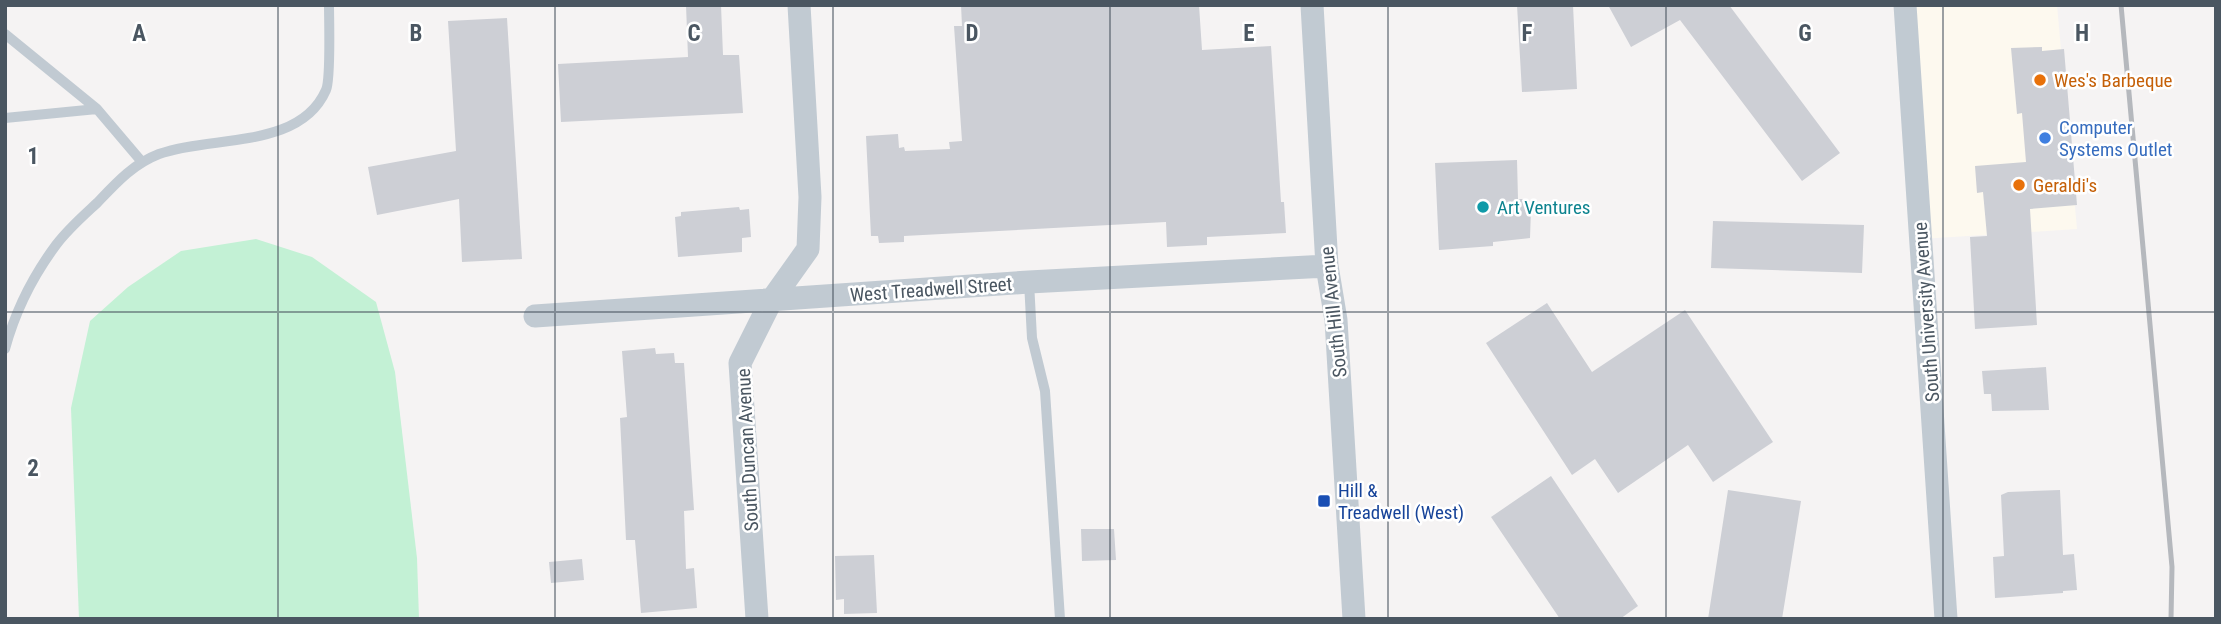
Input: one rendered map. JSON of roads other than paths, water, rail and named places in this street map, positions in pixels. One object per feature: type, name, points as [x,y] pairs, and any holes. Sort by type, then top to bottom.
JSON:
[{"type":"street","name":"South Duncan Avenue","points":[[757,619],[740,363],[771,300],[808,249],[810,197],[799,5]]},
{"type":"street","name":"South Hill Avenue","points":[[1312,5],[1327,266],[1336,320],[1354,619]]},
{"type":"street","name":"South University Avenue","points":[[1905,5],[1946,619]]},
{"type":"street","name":"West Treadwell Street","points":[[535,316],[1029,282],[1327,266]]},
{"type":"lane","points":[[5,349],[31,283],[57,243],[120,179],[142,162],[162,153],[285,130],[304,119],[328,88],[329,5]]},
{"type":"lane","points":[[5,34],[97,109],[142,162]]},
{"type":"lane","points":[[5,118],[97,109]]},
{"type":"lane","points":[[1029,282],[1032,338],[1045,391],[1060,619]]},
{"type":"railway","points":[[2121,5],[2172,567],[2171,619]]},
{"type":"place","name":"Wes's Barbeque","points":[[2040,80]]},
{"type":"place","name":"Computer Systems Outlet","points":[[2045,138]]},
{"type":"place","name":"Geraldi's","points":[[2019,185]]},
{"type":"place","name":"Art Ventures","points":[[1483,207]]},
{"type":"place","name":"Hill & Treadwell (West)","points":[[1324,501]]}]
